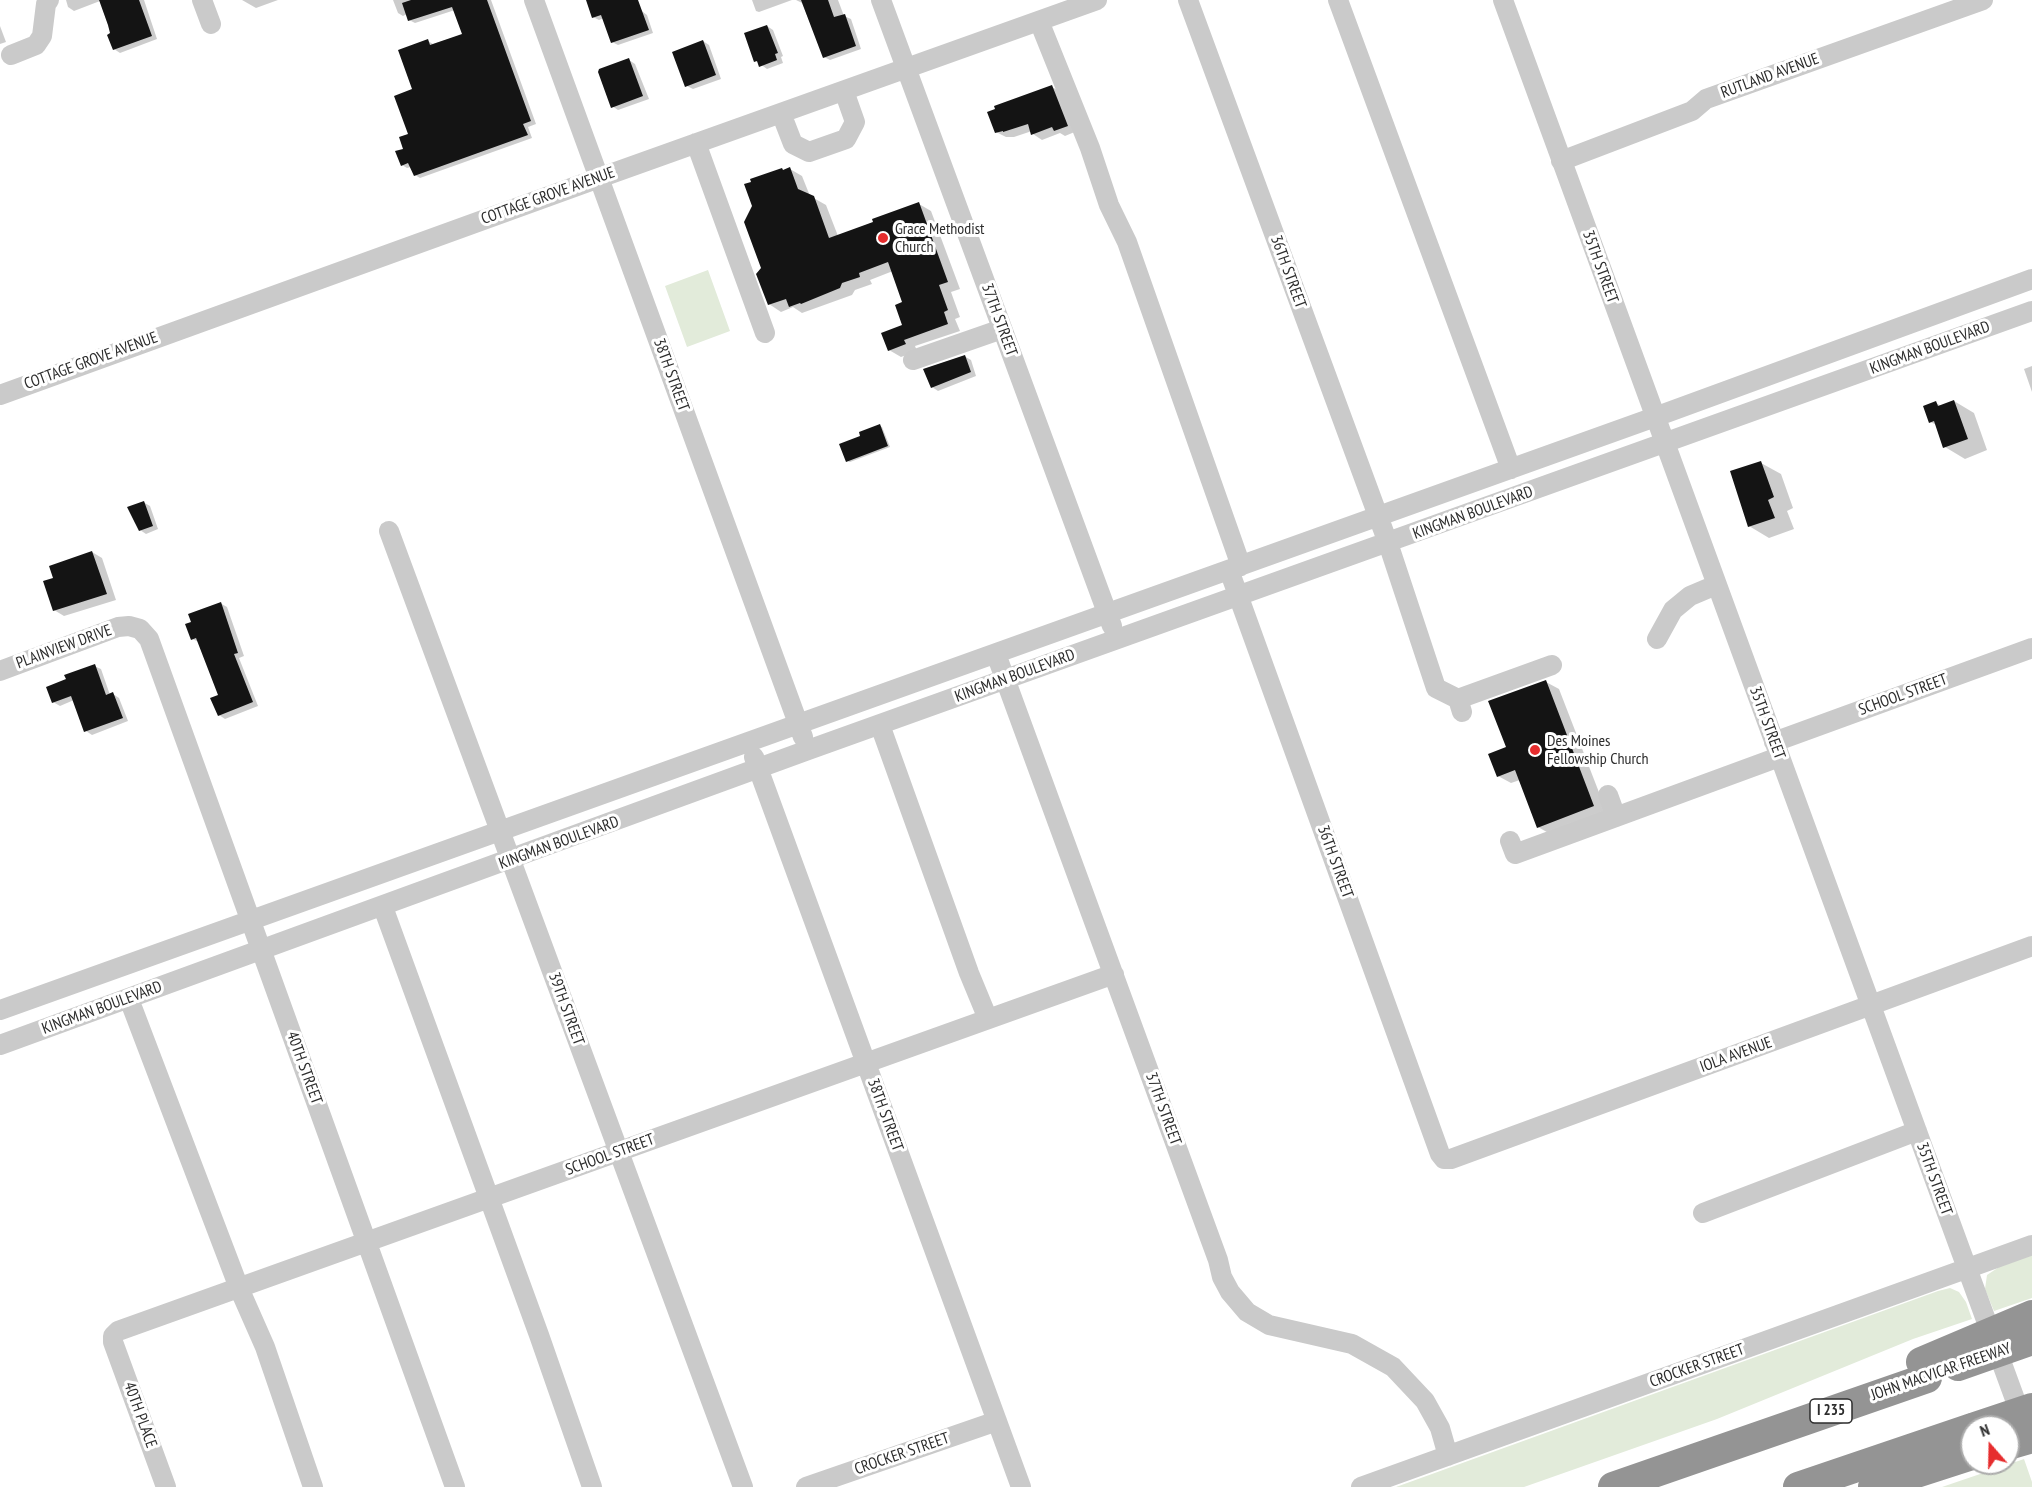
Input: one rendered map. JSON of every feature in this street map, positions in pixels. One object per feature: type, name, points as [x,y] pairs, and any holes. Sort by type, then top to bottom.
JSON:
[{"type":"highway","points":[[1924,1370],[2032,1315]]},
{"type":"highway","name":"JOHN MACVICAR FREEWAY","points":[[1612,1487],[1735,1443],[1924,1370],[2032,1340]]},
{"type":"highway","points":[[2018,1415],[2032,1408]]},
{"type":"highway","points":[[1798,1487],[1960,1442]]},
{"type":"highway","points":[[1873,1487],[1960,1443]]},
{"type":"street","points":[[12,55],[36,45],[42,36],[46,4],[49,0]]},
{"type":"street","points":[[202,0],[211,24]]},
{"type":"street","name":"38TH STREET","points":[[534,0],[808,750]]},
{"type":"street","name":"37TH STREET","points":[[881,0],[1117,640]]},
{"type":"street","name":"COTTAGE GROVE AVENUE","points":[[0,395],[1097,0]]},
{"type":"street","name":"36TH STREET","points":[[1188,0],[1388,543],[1436,688],[1460,705],[1551,665]]},
{"type":"street","points":[[1338,0],[1511,469]]},
{"type":"street","name":"35TH STREET","points":[[1503,0],[2032,1446]]},
{"type":"street","name":"RUTLAND AVENUE","points":[[1561,161],[1692,111],[1706,99],[1983,0]]},
{"type":"street","name":"36TH STREET","points":[[1040,21],[1109,205],[1127,242],[1235,568],[1239,597],[1440,1154]]},
{"type":"street","points":[[781,112],[793,144],[809,152],[846,139],[855,122],[843,91]]},
{"type":"street","points":[[696,143],[765,333]]},
{"type":"street","name":"KINGMAN BOULEVARD","points":[[0,1010],[1511,469],[2032,279]]},
{"type":"street","name":"KINGMAN BOULEVARD","points":[[0,1045],[808,750],[2032,311]]},
{"type":"street","points":[[913,360],[1002,329]]},
{"type":"street","name":"39TH STREET","points":[[389,531],[743,1487]]},
{"type":"street","points":[[1657,639],[1673,610],[1690,596],[1716,585]]},
{"type":"street","name":"PLAINVIEW DRIVE","points":[[0,671],[118,627],[129,626],[140,629],[149,639],[153,649]]},
{"type":"street","name":"SCHOOL STREET","points":[[1510,841],[1515,854],[1616,817],[1657,797],[2032,648]]},
{"type":"street","name":"40TH STREET","points":[[153,649],[455,1487]]},
{"type":"street","name":"37TH STREET","points":[[996,654],[1222,1276],[1230,1292],[1247,1312],[1269,1325],[1352,1344],[1393,1367],[1425,1401],[1440,1428],[1448,1456]]},
{"type":"street","points":[[880,725],[969,973],[988,1019]]},
{"type":"street","name":"38TH STREET","points":[[748,742],[1022,1487]]},
{"type":"street","points":[[1608,795],[1616,817]]},
{"type":"street","points":[[383,907],[592,1487]]},
{"type":"street","name":"IOLA AVENUE","points":[[1440,1154],[1444,1159],[1451,1159],[2032,946]]},
{"type":"street","name":"SCHOOL STREET","points":[[113,1342],[113,1336],[118,1331],[1114,974]]},
{"type":"street","points":[[129,999],[239,1288],[265,1347],[313,1487]]},
{"type":"street","points":[[1703,1213],[1917,1131]]},
{"type":"street","name":"CROCKER STREET","points":[[1361,1487],[2032,1245]]},
{"type":"street","name":"40TH PLACE","points":[[113,1342],[166,1487]]},
{"type":"street","name":"CROCKER STREET","points":[[806,1487],[997,1421]]},
{"type":"green space","points":[[708,270],[730,331],[687,347],[665,286]]},
{"type":"green space","points":[[2032,1255],[2032,1298],[1994,1311],[1985,1289],[1987,1275],[1999,1267]]},
{"type":"green space","points":[[1950,1288],[1959,1292],[1966,1302],[1972,1319],[1913,1339],[1717,1419],[1524,1487],[1396,1487],[1938,1291]]},
{"type":"green space","points":[[2024,1459],[2032,1487],[1942,1487],[1977,1475],[2020,1475],[2020,1460]]},
{"type":"building","points":[[99,0],[139,0],[152,36],[113,50],[107,35],[110,33],[108,25]]},
{"type":"building","points":[[411,0],[487,0],[531,121],[523,124],[528,135],[414,176],[408,163],[401,166],[395,151],[403,149],[399,137],[408,134],[394,96],[412,89],[398,50],[428,39],[430,45],[462,34],[452,7],[408,21],[402,3]]},
{"type":"building","points":[[586,0],[638,0],[649,30],[611,43],[601,15],[592,18]]},
{"type":"building","points":[[801,0],[828,0],[834,17],[845,14],[856,46],[823,58]]},
{"type":"building","points":[[767,25],[778,53],[775,54],[777,60],[759,67],[757,61],[754,62],[744,33]]},
{"type":"building","points":[[703,40],[716,75],[685,87],[672,52]]},
{"type":"building","points":[[629,58],[643,96],[611,108],[598,72],[599,69]]},
{"type":"building","points":[[1052,85],[1068,126],[1054,131],[1052,127],[1031,135],[1028,124],[995,133],[987,112],[995,109],[994,106]]},
{"type":"building","name":"Grace Methodist Church","points":[[790,167],[798,189],[814,196],[829,238],[919,202],[948,282],[939,285],[948,310],[944,312],[948,324],[904,340],[906,344],[888,351],[881,333],[902,325],[895,305],[902,302],[888,262],[859,273],[860,277],[842,283],[840,288],[801,304],[789,307],[786,299],[768,305],[756,274],[761,268],[744,222],[752,206],[744,184],[751,182],[750,179]]},
{"type":"building","points":[[965,355],[971,372],[931,388],[923,369]]},
{"type":"building","points":[[1954,400],[1968,439],[1943,448],[1934,421],[1929,423],[1923,406],[1936,401],[1938,406]]},
{"type":"building","points":[[880,424],[888,446],[846,462],[839,444],[860,436],[859,432]]},
{"type":"building","points":[[1761,461],[1774,497],[1768,500],[1775,518],[1748,527],[1730,471]]},
{"type":"building","points":[[144,501],[153,526],[139,531],[127,507]]},
{"type":"building","points":[[92,551],[107,594],[53,611],[43,581],[53,578],[49,566]]},
{"type":"building","points":[[221,602],[238,653],[234,654],[253,702],[218,716],[210,698],[218,695],[196,638],[191,640],[185,624],[191,622],[188,614]]},
{"type":"building","points":[[95,664],[106,695],[113,692],[123,718],[84,732],[71,696],[52,703],[46,687],[66,679],[64,675]]},
{"type":"building","name":"Des Moines Fellowship Church","points":[[1546,680],[1594,806],[1537,828],[1515,770],[1497,777],[1488,754],[1506,747],[1488,701]]},
{"type":"place","name":"Grace Methodist Church","points":[[883,238]]},
{"type":"place","name":"Des Moines Fellowship Church","points":[[1535,750]]}]
